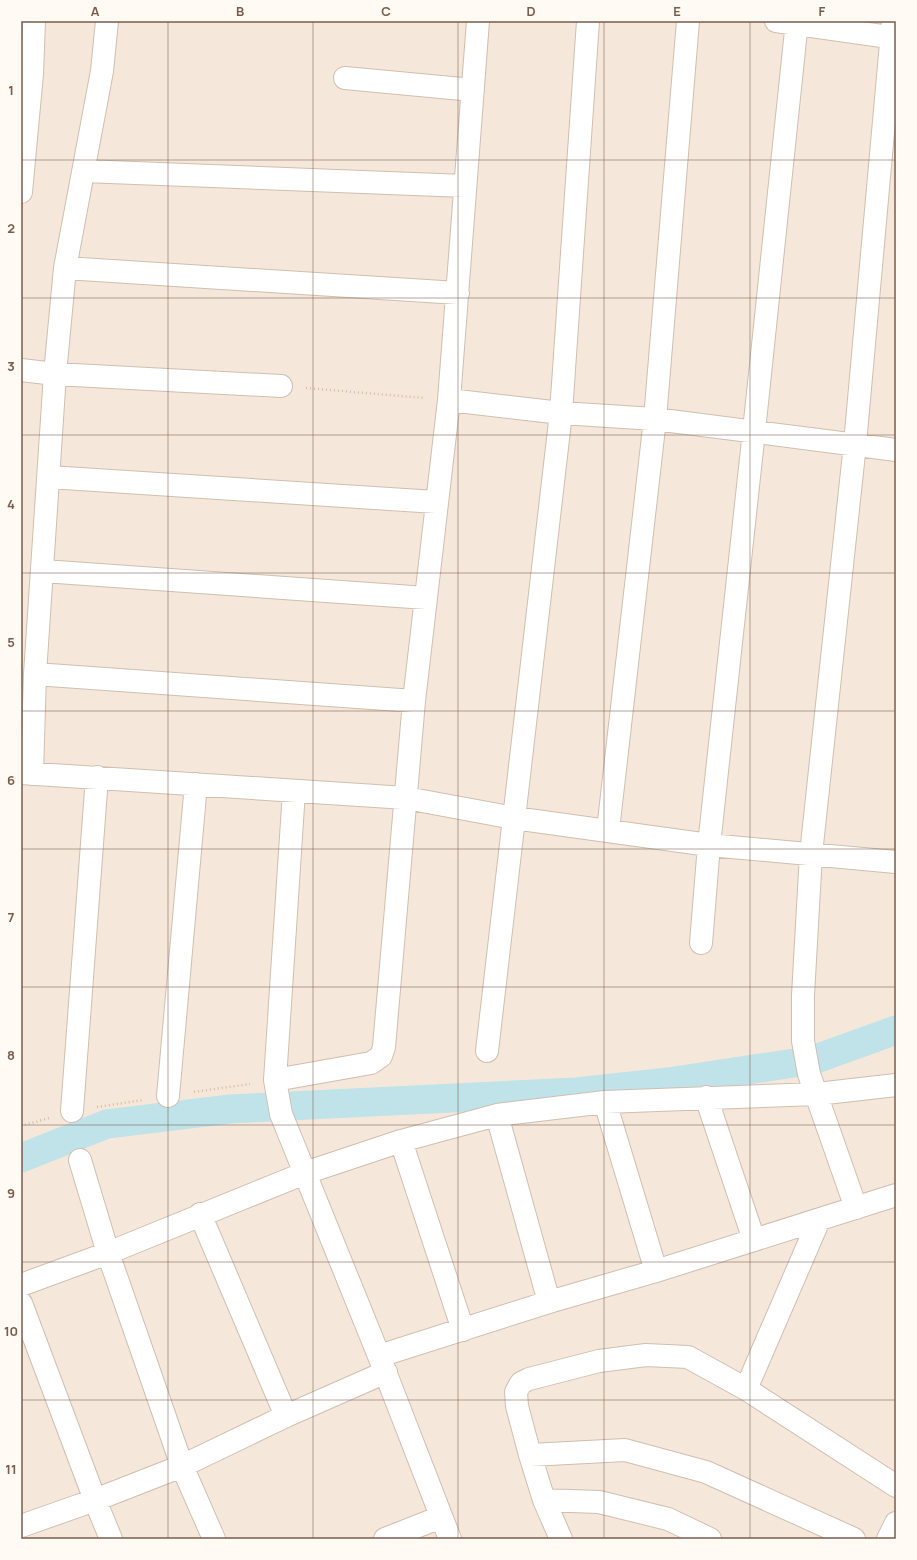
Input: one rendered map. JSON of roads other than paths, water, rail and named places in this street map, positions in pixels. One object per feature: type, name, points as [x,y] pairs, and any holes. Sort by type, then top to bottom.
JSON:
[{"type":"street","points":[[21,192],[27,73],[34,21]]},
{"type":"street","points":[[108,21],[102,71],[65,268],[55,374],[43,571],[26,774],[97,777],[294,792],[406,798],[514,818],[709,844],[896,862]]},
{"type":"street","points":[[278,1096],[371,1063],[376,1060],[382,1052],[414,701],[449,400],[478,21]]},
{"type":"street","points":[[487,1052],[561,413],[588,21]]},
{"type":"street","points":[[608,830],[654,419],[688,21]]},
{"type":"street","points":[[700,943],[709,844],[754,431],[790,22],[893,32],[855,444],[811,854],[803,995],[803,1041],[809,1074],[856,1208]]},
{"type":"street","points":[[345,78],[473,90]]},
{"type":"street","points":[[84,171],[465,186]]},
{"type":"street","points":[[65,268],[458,293]]},
{"type":"street","points":[[21,370],[55,374],[281,386]]},
{"type":"street","points":[[449,400],[561,413],[654,419],[896,450]]},
{"type":"street","points":[[49,477],[436,502]]},
{"type":"street","points":[[43,571],[426,598]]},
{"type":"street","points":[[35,674],[414,701]]},
{"type":"street","points":[[72,1111],[97,777]]},
{"type":"street","points":[[168,1096],[196,784]]},
{"type":"street","points":[[294,792],[278,1096],[305,1173],[383,1364],[450,1539]]},
{"type":"street","points":[[21,1285],[108,1253],[200,1214],[305,1173],[401,1141],[497,1115],[605,1102],[817,1094],[896,1086]]},
{"type":"street","points":[[706,1097],[754,1240]]},
{"type":"street","points":[[605,1102],[656,1271]]},
{"type":"street","points":[[497,1115],[549,1302]]},
{"type":"street","points":[[401,1141],[463,1330]]},
{"type":"street","points":[[80,1160],[108,1253],[182,1466],[214,1539]]},
{"type":"street","points":[[21,1526],[95,1500],[182,1466],[286,1416],[383,1364],[463,1330],[896,1195]]},
{"type":"street","points":[[200,1214],[286,1416]]},
{"type":"street","points":[[746,1389],[819,1220]]},
{"type":"street","points":[[21,1303],[111,1539]]},
{"type":"street","points":[[562,1539],[544,1500],[517,1406],[516,1392],[521,1383],[529,1379],[599,1361],[646,1355],[688,1357],[746,1389],[896,1486]]},
{"type":"street","points":[[530,1455],[625,1450],[706,1472],[854,1539]]},
{"type":"street","points":[[544,1500],[599,1502],[668,1519],[710,1539]]},
{"type":"street","points":[[385,1539],[441,1517]]},
{"type":"street","points":[[888,1539],[896,1523]]},
{"type":"waterway","points":[[813,1060],[896,1030]]},
{"type":"waterway","points":[[21,1158],[107,1124],[230,1109],[576,1092],[668,1082],[794,1063]]}]
